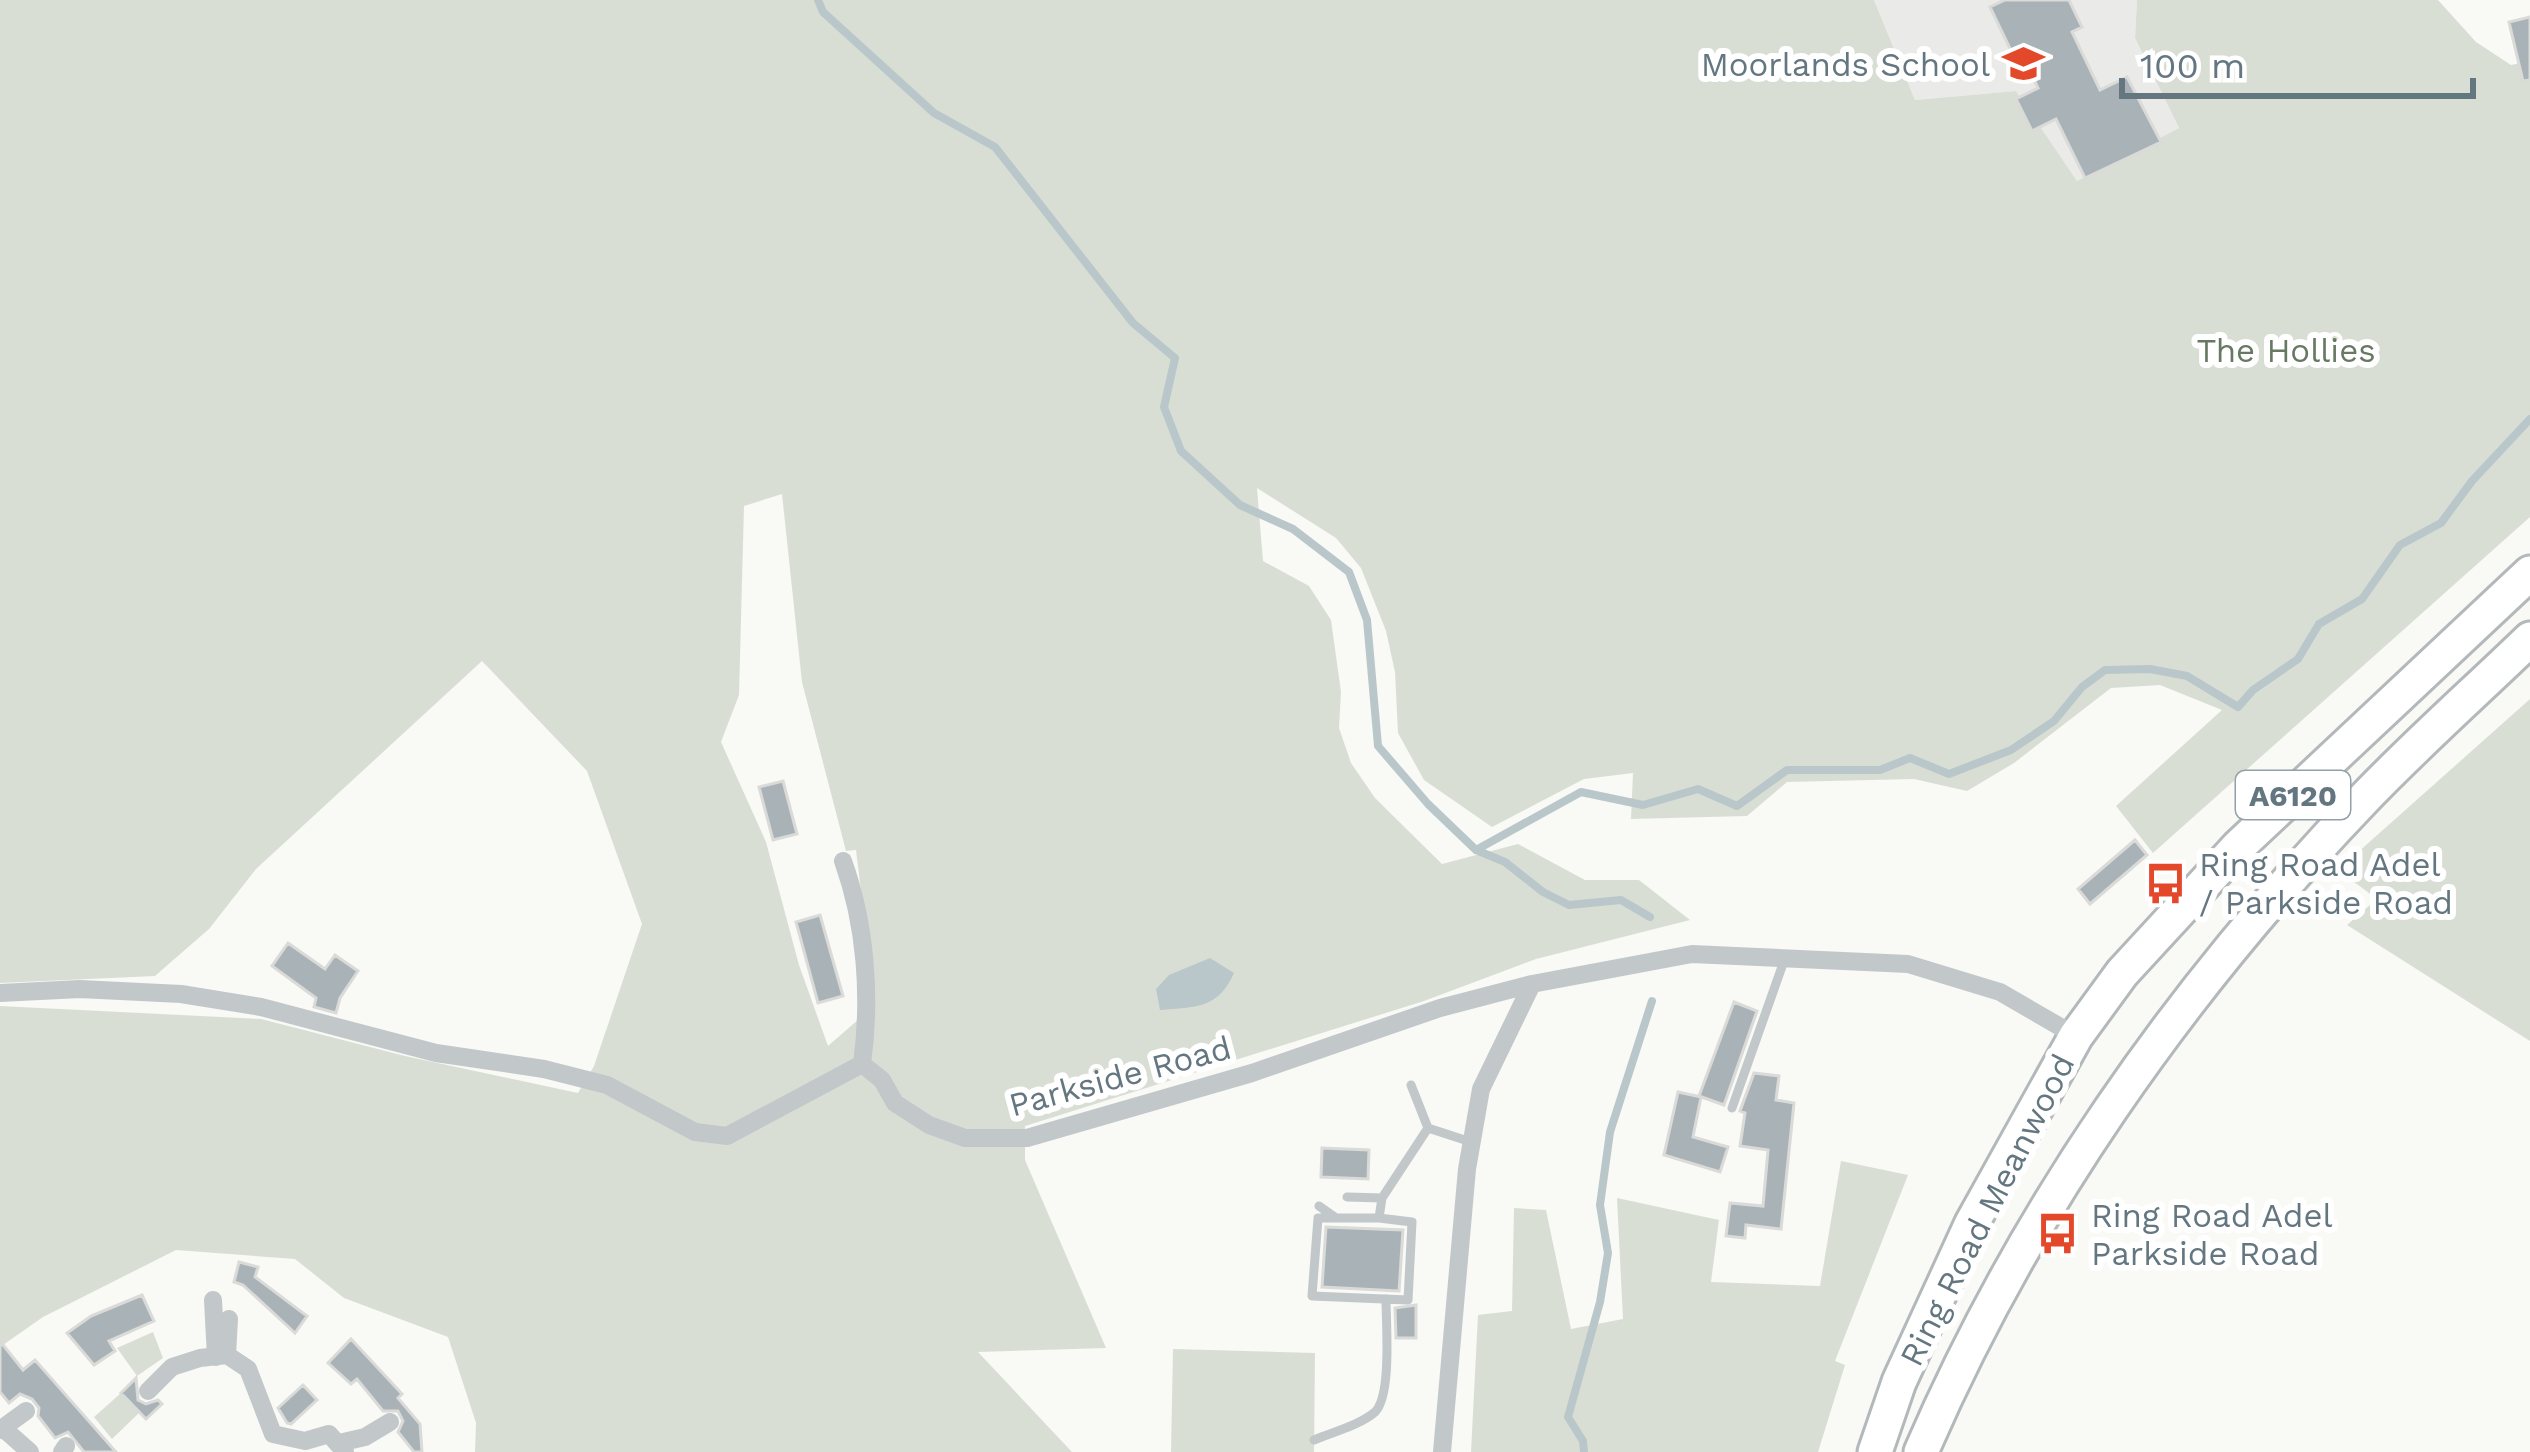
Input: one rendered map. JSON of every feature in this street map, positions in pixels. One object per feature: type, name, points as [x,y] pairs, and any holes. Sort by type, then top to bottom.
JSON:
[{"type":"highway","name":"A6120","points":[[2076,1036],[2122,973],[2239,846],[2530,573]]},
{"type":"highway","name":"Ring Road Meanwood","points":[[1921,1452],[2025,1242],[2159,1040],[2223,956],[2360,802],[2530,639]]},
{"type":"highway","name":"Ring Road Meanwood","points":[[1875,1452],[1899,1382],[1972,1223],[2076,1036]]},
{"type":"street","points":[[0,993],[80,989],[181,994],[261,1006],[436,1053],[544,1069],[607,1085],[695,1132],[728,1136],[862,1064],[869,1012],[854,891],[844,861]]},
{"type":"street","name":"Parkside Road","points":[[862,1064],[881,1080],[896,1103],[929,1124],[965,1138],[1027,1138],[1252,1072],[1440,1008],[1532,984],[1692,954],[1908,964],[2000,992],[2076,1036]]},
{"type":"street","points":[[1442,1452],[1480,1089],[1532,984]]},
{"type":"street","points":[[213,1300],[222,1356]]},
{"type":"street","points":[[222,1356],[229,1319]]},
{"type":"street","points":[[148,1390],[172,1367],[222,1356],[248,1370],[268,1443],[338,1443],[364,1437],[390,1422]]},
{"type":"street","points":[[26,1411],[2,1430],[30,1452]]},
{"type":"street","points":[[315,1416],[338,1443]]},
{"type":"lane","points":[[1732,1108],[1785,958]]},
{"type":"lane","points":[[1411,1084],[1428,1128]]},
{"type":"lane","points":[[1428,1128],[1471,1142]]},
{"type":"lane","points":[[1379,1218],[1382,1198],[1428,1128]]},
{"type":"lane","points":[[1347,1197],[1382,1198]]},
{"type":"lane","points":[[1319,1206],[1336,1218]]},
{"type":"lane","points":[[1318,1218],[1379,1218],[1412,1222],[1408,1300],[1312,1296],[1318,1218]]},
{"type":"lane","points":[[1314,1440],[1370,1416],[1381,1406],[1386,1299]]},
{"type":"shaded area","name":"Moorlands School","points":[[1874,0],[2137,0],[2135,38],[2179,128],[2077,181],[2016,91],[1915,100]]},
{"type":"shaded area","points":[[1210,958],[1234,973],[1221,994],[1195,1006],[1160,1010],[1156,989],[1169,975]]},
{"type":"green space","name":"The Hollies","points":[[0,0],[1874,0],[1915,100],[2016,91],[2077,181],[2179,128],[2135,38],[2137,0],[2438,0],[2476,42],[2511,65],[2530,61],[2530,517],[2153,853],[2116,806],[2222,710],[2160,685],[2111,688],[2014,763],[1967,791],[1914,779],[1787,782],[1747,816],[1631,819],[1633,773],[1584,779],[1492,827],[1424,780],[1398,733],[1395,672],[1386,631],[1361,568],[1336,538],[1257,488],[1263,561],[1309,586],[1331,620],[1341,692],[1339,728],[1351,763],[1375,798],[1442,864],[1518,844],[1585,880],[1639,880],[1690,920],[1536,959],[1424,1001],[1025,1126],[1025,1160],[1106,1348],[978,1352],[1072,1452],[475,1452],[476,1423],[448,1337],[344,1298],[295,1259],[176,1250],[43,1317],[0,1347],[0,1006],[261,1019],[578,1093],[594,1066],[642,924],[587,771],[482,661],[256,869],[209,929],[155,976],[0,983]],"holes":[[[782,494],[802,682],[846,851],[856,850],[875,1005],[828,1046],[799,965],[766,842],[721,742],[739,695],[744,506]]]},
{"type":"green space","points":[[2530,699],[2530,1041],[2347,925],[2377,899],[2338,870]]},
{"type":"green space","points":[[1841,1161],[1908,1175],[1835,1361],[1845,1365],[1818,1452],[1471,1452],[1478,1315],[1512,1311],[1514,1208],[1546,1210],[1571,1329],[1623,1319],[1617,1198],[1719,1220],[1711,1282],[1820,1286]]},
{"type":"green space","points":[[153,1332],[163,1358],[137,1376],[117,1348]]},
{"type":"green space","points":[[1173,1349],[1315,1353],[1314,1452],[1171,1452]]},
{"type":"green space","points":[[121,1393],[140,1412],[112,1439],[94,1417]]},
{"type":"building","points":[[2005,0],[2069,0],[2082,27],[2072,32],[2100,90],[2127,77],[2161,142],[2085,178],[2056,119],[2032,131],[2016,99],[2038,88],[2023,56],[2015,59],[1990,7]]},
{"type":"building","points":[[2530,17],[2530,80],[2523,81],[2509,22]]},
{"type":"building","points":[[783,781],[797,834],[773,840],[759,787]]},
{"type":"building","points":[[2135,840],[2147,855],[2090,904],[2078,889]]},
{"type":"building","points":[[820,915],[843,996],[818,1003],[796,922]]},
{"type":"building","points":[[288,943],[325,969],[335,955],[358,971],[336,1013],[314,1007],[316,998],[272,966]]},
{"type":"building","points":[[1734,1002],[1757,1011],[1724,1105],[1699,1096]]},
{"type":"building","points":[[1754,1073],[1779,1076],[1776,1100],[1794,1103],[1781,1229],[1746,1225],[1745,1238],[1726,1236],[1730,1203],[1763,1206],[1768,1150],[1740,1146],[1745,1113],[1740,1111]]},
{"type":"building","points":[[1678,1092],[1701,1097],[1693,1137],[1728,1147],[1720,1172],[1664,1155]]},
{"type":"building","points":[[1322,1148],[1369,1150],[1368,1179],[1321,1177]]},
{"type":"building","points":[[1326,1227],[1403,1230],[1399,1291],[1322,1287]]},
{"type":"building","points":[[239,1262],[258,1267],[255,1277],[307,1316],[295,1333],[234,1282]]},
{"type":"building","points":[[142,1295],[154,1321],[109,1341],[115,1351],[94,1365],[67,1333],[91,1316]]},
{"type":"building","points":[[1416,1305],[1416,1338],[1396,1338],[1395,1308]]},
{"type":"building","points":[[351,1339],[402,1394],[398,1398],[420,1424],[422,1452],[414,1452],[398,1432],[403,1421],[398,1411],[383,1411],[357,1379],[351,1384],[328,1363]]},
{"type":"building","points":[[0,1341],[23,1370],[35,1360],[116,1452],[84,1452],[68,1432],[55,1438],[32,1399],[20,1394],[9,1403],[0,1392]]},
{"type":"building","points":[[136,1378],[138,1400],[162,1404],[146,1419],[121,1393]]},
{"type":"building","points":[[303,1385],[317,1400],[287,1423],[278,1408]]},
{"type":"waterway","points":[[818,0],[823,12],[934,113],[995,147],[1133,323],[1175,358],[1164,407],[1181,451],[1240,505],[1293,529],[1349,572],[1367,620],[1378,746],[1428,804],[1476,850],[1505,862],[1543,892],[1569,905],[1621,900],[1650,917]]},
{"type":"waterway","points":[[1476,850],[1581,792],[1643,805],[1698,789],[1737,806],[1787,770],[1880,770],[1910,758],[1949,774],[2011,750],[2054,721],[2082,687],[2105,670],[2150,669],[2187,676],[2238,707],[2253,690],[2298,659],[2319,624],[2362,599],[2400,545],[2441,523],[2472,481],[2530,419]]},
{"type":"waterway","points":[[1584,1452],[1583,1441],[1568,1417],[1600,1302],[1608,1253],[1600,1205],[1610,1132],[1652,1001]]},
{"type":"place","name":"Moorlands School","points":[[2024,64]]},
{"type":"place","name":"Ring Road Adel / Parkside Road","points":[[2165,883]]},
{"type":"place","name":"Ring Road Adel Parkside Road","points":[[2057,1234]]}]
